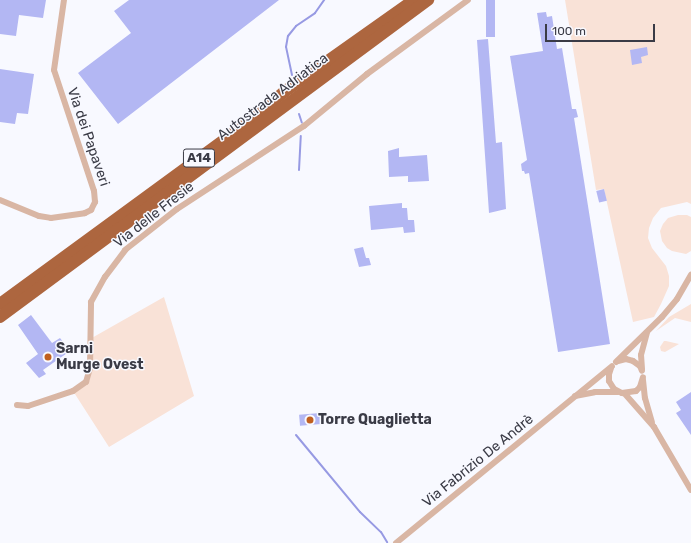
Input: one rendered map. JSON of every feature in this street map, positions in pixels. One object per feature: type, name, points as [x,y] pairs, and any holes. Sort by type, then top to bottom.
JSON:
[{"type":"highway","name":"Autostrada Adriatica","points":[[0,317],[248,135],[428,0]]},
{"type":"highway","name":"Autostrada Adriatica","points":[[0,304],[242,127],[284,92],[397,12],[410,1]]},
{"type":"street","name":"Via dei Papaveri","points":[[0,200],[39,216],[51,218],[85,213],[91,210],[95,202],[94,191],[54,70],[64,0]]},
{"type":"street","name":"Via delle Fresie","points":[[18,406],[28,406],[73,391],[86,382],[90,368],[91,302],[104,277],[125,250],[177,209],[304,126],[367,74],[468,0]]},
{"type":"street","name":"Via Fabrizio De Andrè","points":[[396,543],[515,447],[614,364],[647,333],[677,299],[691,276]]},
{"type":"street","points":[[647,333],[641,355],[645,398],[654,427]]},
{"type":"street","points":[[574,396],[594,392],[622,393],[636,391],[640,387],[643,374],[636,363],[630,360],[622,360],[614,364],[609,374],[609,381],[612,386],[622,393],[654,427],[691,490]]},
{"type":"shaded area","points":[[565,0],[691,0],[691,204],[687,202],[661,208],[653,218],[649,228],[648,238],[652,248],[666,266],[669,276],[669,286],[654,317],[633,322],[604,189],[596,190]]},
{"type":"shaded area","points":[[678,215],[687,215],[691,217],[691,251],[686,254],[672,251],[667,248],[662,241],[660,231],[663,224],[668,218]]},
{"type":"shaded area","points":[[164,297],[194,396],[109,447],[73,391],[86,382],[90,339]]},
{"type":"shaded area","points":[[691,304],[691,322],[675,318],[656,331],[669,317]]},
{"type":"shaded area","points":[[664,341],[679,344],[665,352],[661,351],[660,347]]},
{"type":"building","points":[[0,0],[46,0],[43,18],[19,15],[16,36],[0,34]]},
{"type":"building","points":[[129,0],[279,0],[118,124],[78,73],[131,33],[114,11]]},
{"type":"building","points":[[486,0],[495,0],[495,37],[486,37]]},
{"type":"building","points":[[546,12],[547,17],[552,16],[557,49],[562,48],[572,109],[576,109],[578,117],[574,118],[610,344],[558,352],[529,173],[525,174],[524,171],[522,171],[521,164],[527,160],[510,56],[543,51],[537,13]]},
{"type":"building","points":[[488,39],[496,143],[502,142],[506,209],[489,213],[477,40]]},
{"type":"building","points":[[647,47],[648,55],[641,57],[642,63],[632,65],[630,50]]},
{"type":"building","points":[[0,69],[34,74],[28,114],[17,113],[15,124],[0,122]]},
{"type":"building","points":[[399,148],[399,157],[427,155],[429,181],[408,182],[408,176],[389,177],[388,151]]},
{"type":"building","points":[[604,189],[607,201],[599,203],[596,191]]},
{"type":"building","points":[[402,203],[402,208],[407,208],[408,220],[414,220],[415,232],[404,233],[403,227],[371,230],[369,206]]},
{"type":"building","points":[[363,247],[366,258],[369,258],[371,265],[359,267],[354,249]]},
{"type":"building","points":[[31,315],[52,343],[60,338],[70,351],[43,370],[46,374],[39,378],[26,363],[38,354],[18,325]]},
{"type":"building","points":[[691,392],[691,435],[676,413],[681,410],[676,402]]},
{"type":"building","name":"Torre Quaglietta","points":[[320,413],[321,424],[300,426],[299,415]]},
{"type":"waterway","points":[[292,75],[286,47],[288,36],[296,26],[315,13],[324,0]]},
{"type":"waterway","points":[[299,114],[302,123]]},
{"type":"waterway","points":[[299,170],[301,136]]},
{"type":"waterway","points":[[296,435],[360,512],[381,532],[387,542]]},
{"type":"place","name":"Sarni Murge Ovest","points":[[48,357]]},
{"type":"place","name":"Torre Quaglietta","points":[[310,420]]}]
